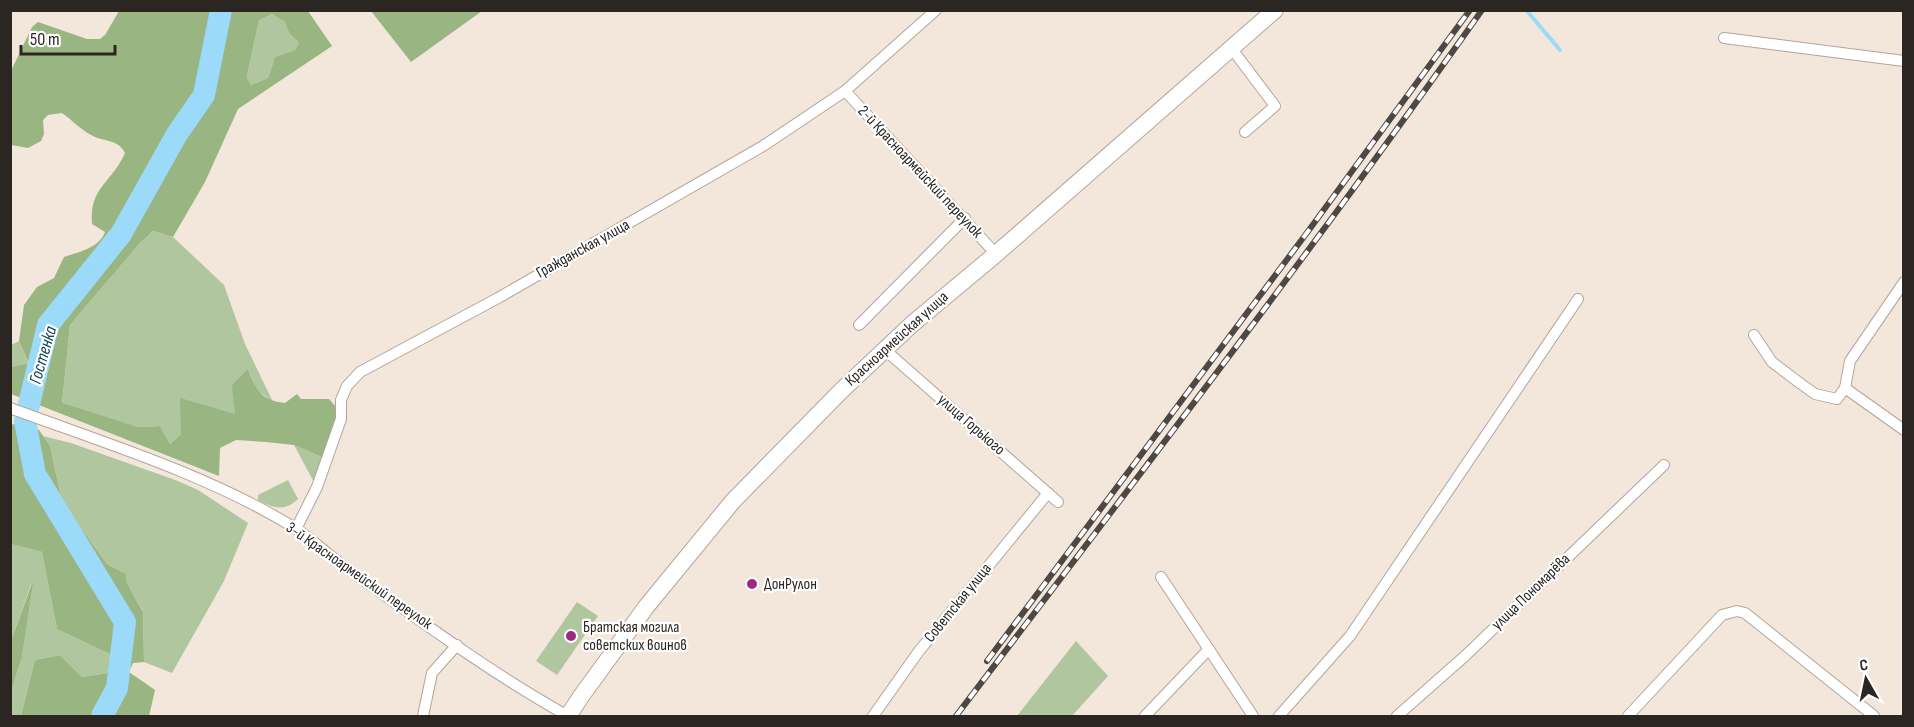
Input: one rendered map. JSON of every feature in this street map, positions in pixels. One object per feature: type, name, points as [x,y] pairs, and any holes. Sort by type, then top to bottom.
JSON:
[{"type":"main road","name":"Красноармейская улица","points":[[568,717],[646,608],[733,501],[884,349],[1275,10]]},
{"type":"street","name":"Гражданская улица","points":[[296,529],[316,487],[341,418],[341,400],[347,386],[360,372],[498,298],[733,164],[797,124],[845,91],[936,10]]},
{"type":"street","points":[[1724,38],[1904,61]]},
{"type":"street","points":[[1232,49],[1275,106],[1245,132]]},
{"type":"street","name":"2-й Красноармейский переулок","points":[[845,91],[996,254]]},
{"type":"street","points":[[859,325],[965,218]]},
{"type":"street","points":[[1754,335],[1772,362],[1815,394],[1837,399],[1845,388],[1850,361],[1904,282]]},
{"type":"street","points":[[1279,717],[1350,636],[1578,299]]},
{"type":"street","name":"улица Горького","points":[[884,349],[1058,502]]},
{"type":"street","points":[[1845,388],[1904,430]]},
{"type":"street","name":"3-й Красноармейский переулок","points":[[10,408],[180,470],[296,529],[340,563],[457,645],[533,697],[568,717]]},
{"type":"street","name":"улица Пономарёва","points":[[1396,717],[1465,656],[1664,465]]},
{"type":"street","name":"Советская улица","points":[[873,717],[920,651],[1048,493]]},
{"type":"street","points":[[1161,577],[1253,717]]},
{"type":"street","points":[[1628,717],[1722,615],[1730,611],[1745,613],[1874,717]]},
{"type":"street","points":[[423,717],[432,673],[457,645]]},
{"type":"street","points":[[1145,717],[1209,649]]},
{"type":"green space","points":[[119,11],[308,11],[332,46],[238,109],[205,182],[173,237],[153,231],[139,244],[70,325],[62,403],[138,427],[160,426],[170,444],[181,434],[180,398],[235,414],[232,385],[248,369],[260,393],[270,399],[285,403],[297,394],[301,399],[329,399],[336,407],[336,419],[324,458],[294,445],[236,440],[220,448],[219,476],[11,394],[11,367],[29,364],[19,341],[24,305],[37,287],[54,278],[64,257],[88,249],[102,237],[105,232],[92,224],[94,202],[125,153],[119,145],[89,134],[62,113],[48,115],[43,120],[44,134],[41,141],[28,148],[10,144],[10,73],[32,27],[38,22],[87,39],[100,39],[105,35]],"holes":[[[272,14],[285,22],[289,33],[299,43],[295,50],[275,57],[268,78],[251,85],[247,78],[259,20]]]},
{"type":"green space","points":[[371,11],[482,11],[411,62]]},
{"type":"green space","points":[[272,14],[285,22],[289,33],[299,43],[295,50],[275,57],[268,78],[251,85],[247,78],[259,20]]},
{"type":"green space","points":[[153,231],[173,237],[224,285],[245,344],[273,402],[257,390],[248,369],[236,414],[181,434],[170,444],[160,426],[138,427],[62,404],[70,325],[139,244]]},
{"type":"green space","points":[[19,341],[29,365],[11,367],[11,345]]},
{"type":"green space","points":[[13,424],[39,430],[50,446],[62,502],[107,564],[126,574],[127,583],[143,612],[144,662],[133,663],[129,672],[155,690],[149,716],[21,716],[35,660],[60,655],[82,677],[114,672],[116,657],[57,629],[42,552],[11,544],[10,427]]},
{"type":"green space","points":[[43,436],[71,443],[178,481],[198,490],[248,523],[224,581],[172,673],[144,662],[143,611],[127,583],[126,574],[107,564],[62,502],[50,446]]},
{"type":"green space","points":[[294,445],[324,458],[315,484]]},
{"type":"green space","points":[[288,480],[298,499],[293,503],[278,507],[258,500],[258,495]]},
{"type":"green space","points":[[11,544],[42,552],[57,629],[116,657],[114,672],[82,677],[60,655],[35,660],[21,716],[11,716],[11,691],[22,657],[33,585],[31,584],[11,641]]},
{"type":"green space","points":[[32,583],[22,657],[11,691],[11,641]]},
{"type":"green space","points":[[577,602],[598,616],[557,675],[536,661]]},
{"type":"green space","points":[[1076,641],[1108,676],[1072,716],[1017,716]]},
{"type":"waterway","name":"Гостенка","points":[[102,716],[117,688],[125,622],[35,474],[25,421],[48,325],[121,234],[177,134],[204,95],[221,10]]},
{"type":"waterway","points":[[1527,11],[1560,50]]},
{"type":"railway","points":[[987,661],[1470,10]]},
{"type":"railway","points":[[956,716],[1288,277],[1482,10]]},
{"type":"place","name":"ДонРулон","points":[[752,584]]},
{"type":"place","name":"Братская могила советских воинов","points":[[571,636]]}]
